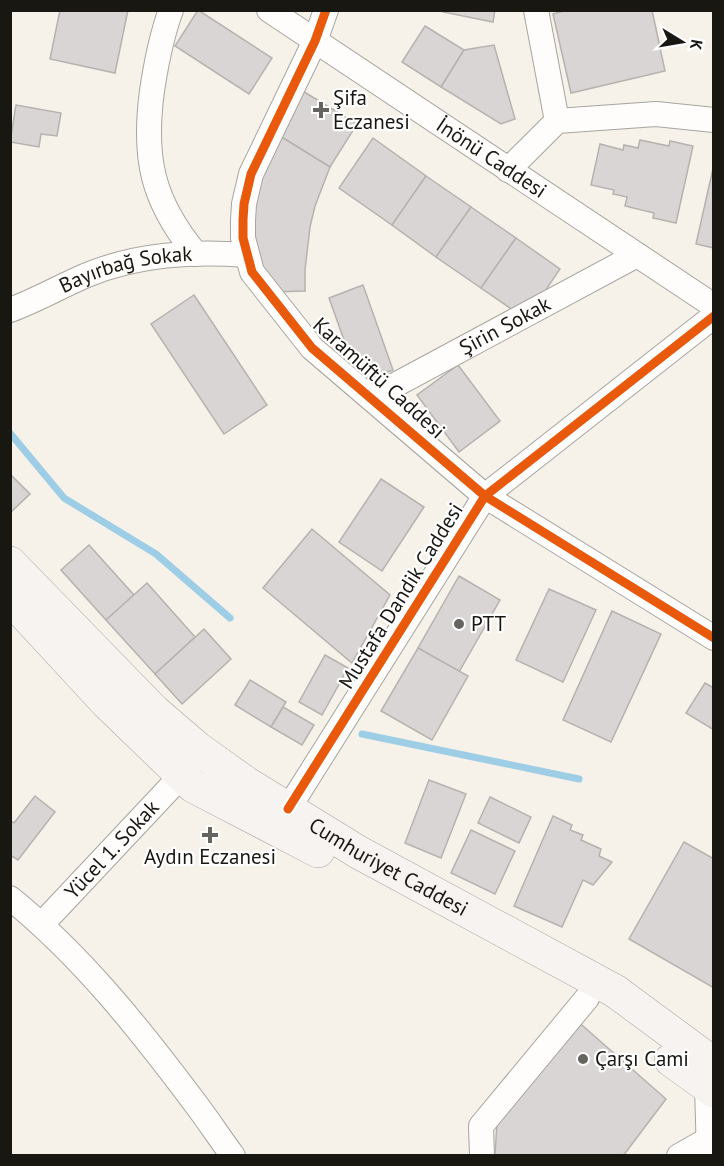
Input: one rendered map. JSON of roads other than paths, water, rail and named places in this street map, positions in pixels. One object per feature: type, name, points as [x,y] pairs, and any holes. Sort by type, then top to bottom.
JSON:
[{"type":"main road","name":"Cumhuriyet Caddesi","points":[[10,563],[154,711],[175,731],[221,766],[358,852],[615,991],[712,1080]]},
{"type":"main road","name":"Cumhuriyet Caddesi","points":[[10,598],[107,703],[193,786],[482,934],[587,998],[712,1080]]},
{"type":"street","points":[[171,10],[154,75],[148,142],[153,173],[162,202],[171,221],[196,254]]},
{"type":"street","name":"İnönü Caddesi","points":[[269,10],[714,306]]},
{"type":"street","name":"Karamüftü Caddesi","points":[[326,10],[315,41],[251,174],[243,220],[247,255],[252,272],[312,348],[485,496],[714,639]]},
{"type":"street","points":[[536,10],[557,121]]},
{"type":"street","points":[[508,170],[557,121],[656,114],[714,120]]},
{"type":"street","name":"Bayırbağ Sokak","points":[[10,310],[89,274],[119,264],[149,258],[196,254],[247,255]]},
{"type":"street","name":"Şirin Sokak","points":[[371,398],[637,255]]},
{"type":"street","name":"Mustafa Dandik Caddesi","points":[[288,809],[485,496],[714,316]]},
{"type":"street","name":"Yücel 1. Sokak","points":[[42,924],[182,775]]},
{"type":"street","points":[[10,898],[42,924],[136,1026],[233,1155]]},
{"type":"street","points":[[482,1155],[481,1126],[587,998]]},
{"type":"street","points":[[679,1155],[709,1147],[712,1080]]},
{"type":"waterway","points":[[10,433],[64,498],[156,554],[230,618]]},
{"type":"waterway","points":[[362,734],[579,779]]},
{"type":"place","name":"Şifa Eczanesi","points":[[321,110]]},
{"type":"place","name":"PTT","points":[[459,624]]},
{"type":"place","name":"Aydın Eczanesi","points":[[210,835]]},
{"type":"place","name":"Çarşı Cami","points":[[583,1059]]}]
